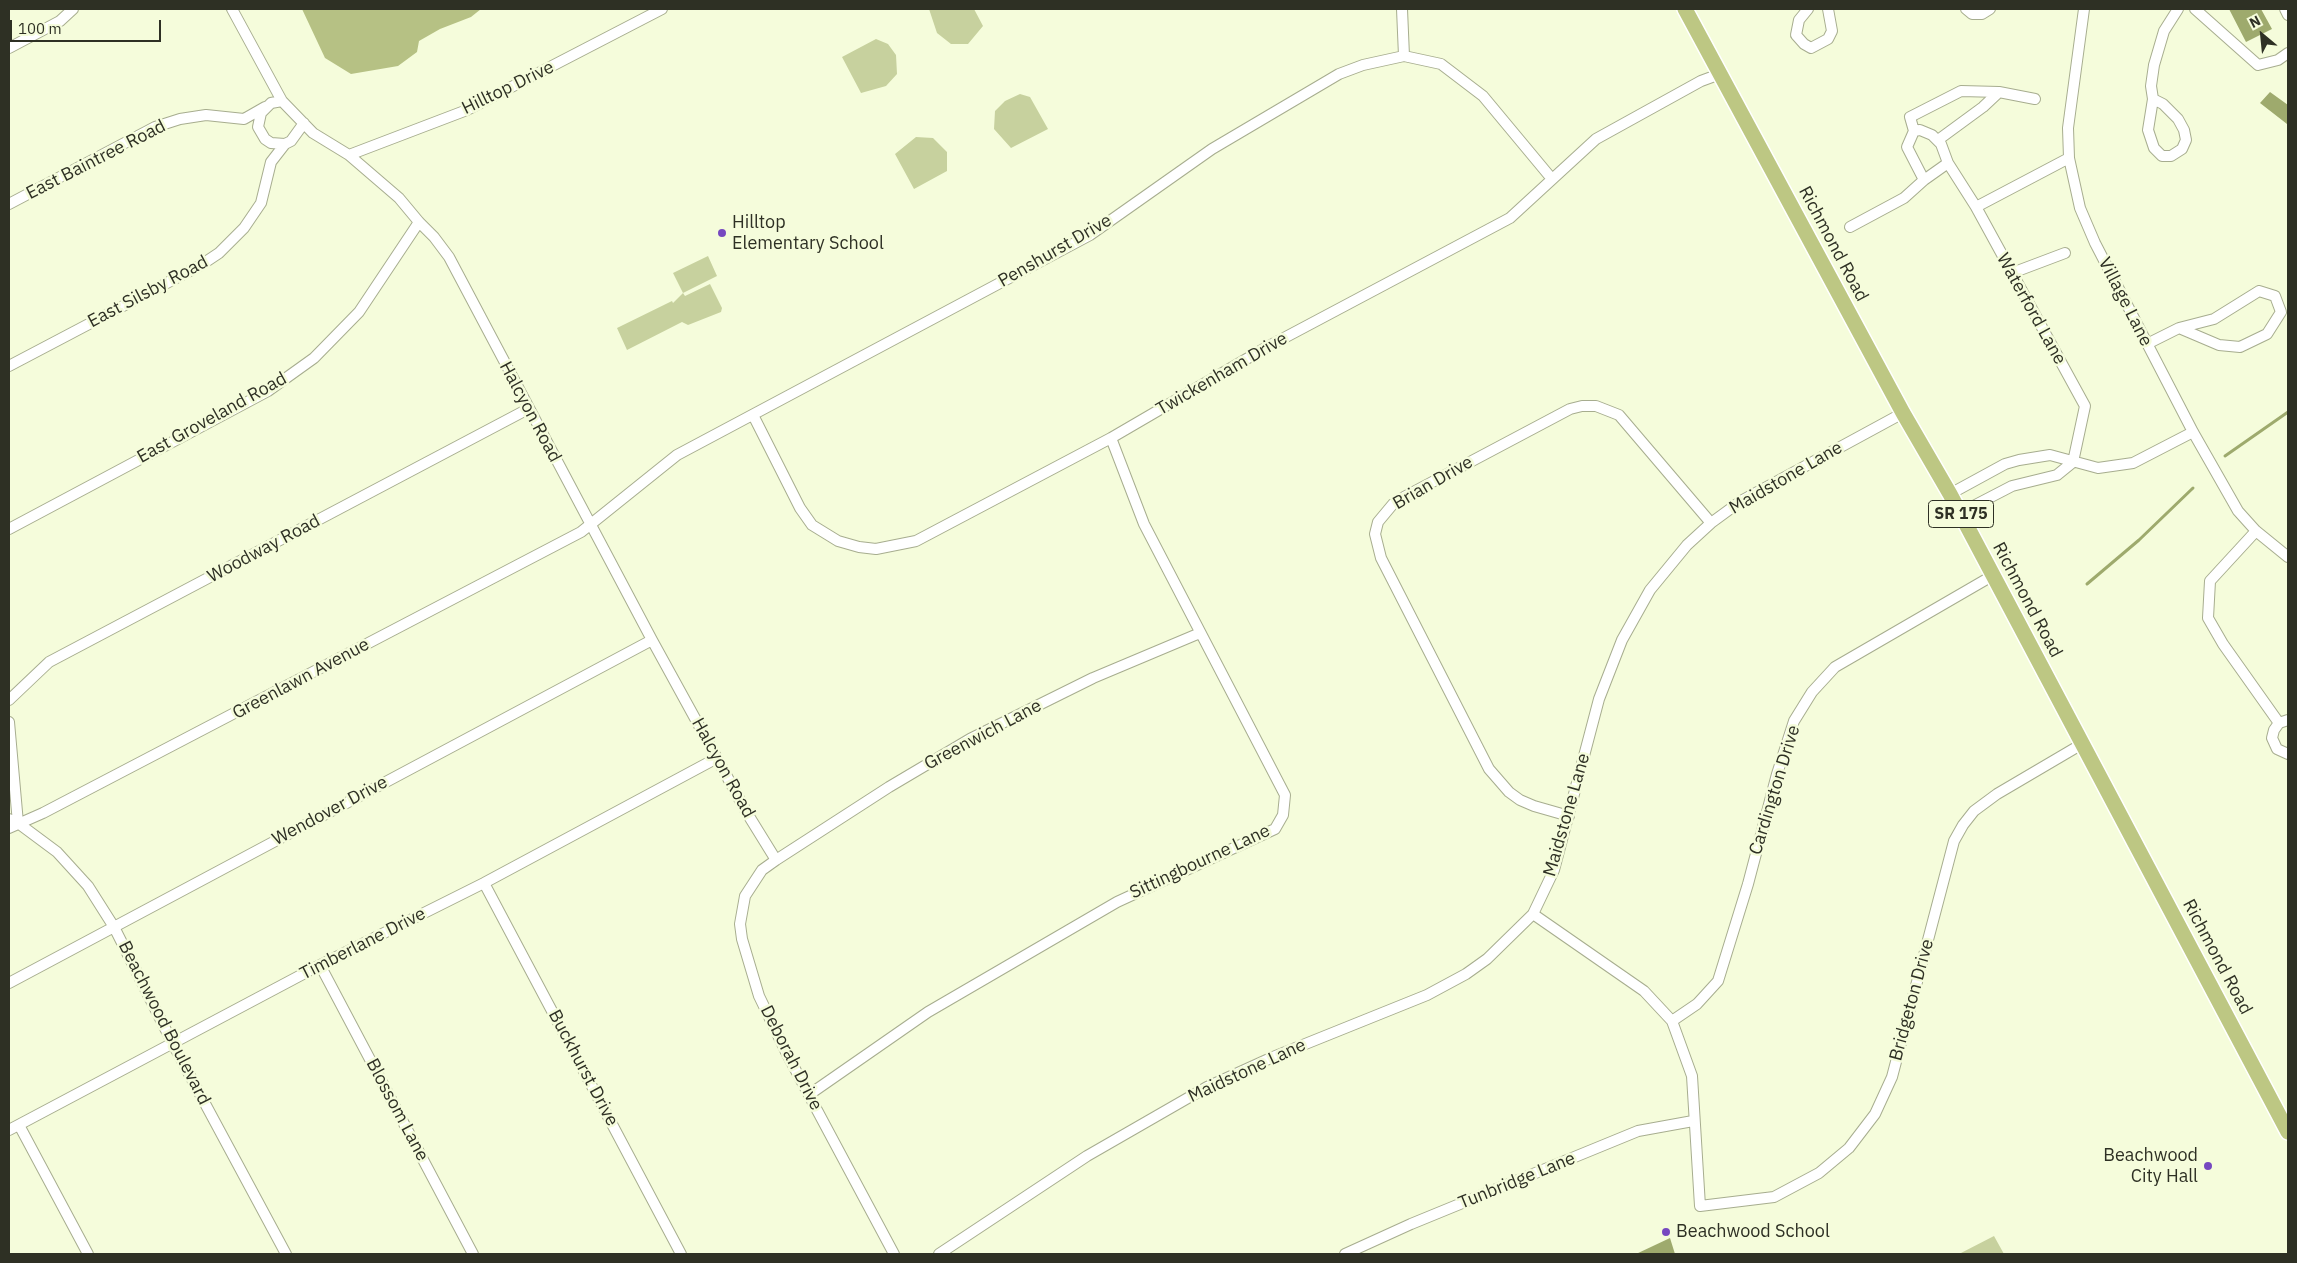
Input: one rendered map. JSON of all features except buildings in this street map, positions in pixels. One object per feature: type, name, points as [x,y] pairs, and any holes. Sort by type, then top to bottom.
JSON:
[{"type":"main road","name":"Richmond Road","points":[[1686,9],[1903,413],[1950,494],[2288,1132]]},
{"type":"street","points":[[9,48],[60,21],[73,9]]},
{"type":"street","name":"Halcyon Road","points":[[232,9],[282,101],[314,133],[349,154],[399,198],[419,222],[434,236],[449,256],[528,409],[652,640],[747,812],[776,860]]},
{"type":"street","name":"Hilltop Drive","points":[[349,154],[467,110],[662,9]]},
{"type":"street","points":[[1402,9],[1404,56]]},
{"type":"street","points":[[1808,9],[1799,20],[1796,35],[1804,44],[1811,48],[1828,39],[1832,31],[1828,9]]},
{"type":"street","points":[[1966,9],[1972,14],[1982,14],[1990,9]]},
{"type":"street","name":"Village Lane","points":[[2084,9],[2069,109],[2069,158],[2080,208],[2095,243],[2193,432],[2238,510],[2256,531],[2288,556]]},
{"type":"street","points":[[2153,99],[2164,104],[2178,119],[2184,130],[2186,140],[2182,149],[2171,156],[2162,156],[2154,148],[2148,130],[2148,116],[2153,99],[2151,86],[2154,65],[2164,31],[2178,9]]},
{"type":"street","points":[[2195,9],[2258,65],[2278,60],[2288,54]]},
{"type":"street","points":[[2285,9],[2288,15]]},
{"type":"street","name":"Penshurst Drive","points":[[590,524],[677,455],[1090,236],[1212,149],[1338,74],[1404,56],[1441,64],[1483,96],[1552,179]]},
{"type":"street","name":"Twickenham Drive","points":[[753,414],[800,508],[812,525],[838,541],[859,547],[876,548],[916,541],[1111,438],[1267,347],[1510,218],[1596,139],[1701,81],[1720,74]]},
{"type":"street","points":[[1924,180],[1907,147],[1914,131],[1910,117],[1961,92],[1999,92],[2035,98]]},
{"type":"street","points":[[1914,131],[1920,130],[1938,140],[1983,107],[1999,92]]},
{"type":"street","points":[[282,101],[265,107],[244,119],[271,143],[285,144],[291,142],[304,123]]},
{"type":"street","points":[[265,107],[258,120],[272,162]]},
{"type":"street","name":"East Baintree Road","points":[[9,204],[155,127],[180,119],[206,115],[244,119]]},
{"type":"street","name":"Waterford Lane","points":[[1938,140],[1948,163],[1976,207],[2085,406],[2073,462]]},
{"type":"street","name":"East Silsby Road","points":[[9,366],[201,265],[220,253],[244,228],[261,203],[272,162],[285,144]]},
{"type":"street","points":[[1976,207],[2069,158]]},
{"type":"street","points":[[1850,227],[1904,198],[1924,180],[1948,163]]},
{"type":"street","name":"East Groveland Road","points":[[9,528],[268,391],[314,358],[359,312],[419,222]]},
{"type":"street","points":[[2012,273],[2065,253]]},
{"type":"street","points":[[2147,344],[2179,328],[2214,319],[2260,291],[2275,296],[2281,312],[2267,334],[2240,347],[2219,345],[2179,328]]},
{"type":"street","name":"Brian Drive","points":[[1570,816],[1520,800],[1509,792],[1489,768],[1381,558],[1375,534],[1378,522],[1384,512],[1404,497],[1570,409],[1582,406],[1596,406],[1619,415],[1711,523]]},
{"type":"street","name":"Woodway Road","points":[[9,700],[49,662],[528,409]]},
{"type":"street","name":"Maidstone Lane","points":[[939,1254],[1095,1151],[1207,1087],[1273,1056],[1427,995],[1466,974],[1487,959],[1533,914],[1554,870],[1570,816],[1599,699],[1622,640],[1650,590],[1687,545],[1711,523],[1741,501],[1770,483],[1903,413]]},
{"type":"street","points":[[1950,494],[2005,464],[2019,460],[2050,455],[2098,468],[2133,463],[2193,432]]},
{"type":"street","name":"Sittingbourne Lane","points":[[810,1094],[928,1012],[1117,902],[1275,829],[1283,815],[1285,795],[1144,524],[1111,438]]},
{"type":"street","points":[[1960,513],[2012,486],[2058,475],[2073,462]]},
{"type":"street","name":"Greenlawn Avenue","points":[[12,823],[43,814],[581,532],[590,524]]},
{"type":"street","points":[[2256,531],[2210,581],[2208,618],[2223,644],[2284,722],[2274,730],[2274,744],[2279,751],[2288,754]]},
{"type":"street","name":"Cardington Drive","points":[[1672,1021],[1697,1004],[1718,981],[1748,884],[1777,774],[1794,722],[1812,692],[1835,667],[1992,576]]},
{"type":"street","name":"Greenwich Lane","points":[[776,860],[889,787],[970,739],[1093,678],[1200,633]]},
{"type":"street","name":"Wendover Drive","points":[[9,982],[652,640]]},
{"type":"street","points":[[9,722],[12,823]]},
{"type":"street","name":"Bridgeton Drive","points":[[1693,1121],[1700,1206],[1774,1197],[1819,1173],[1849,1148],[1875,1114],[1892,1077],[1954,842],[1963,825],[1974,811],[1997,794],[2082,744]]},
{"type":"street","name":"Timberlane Drive","points":[[9,1130],[320,965],[484,883],[717,758]]},
{"type":"street","name":"Beachwood Boulevard","points":[[12,823],[57,852],[88,886],[114,926],[173,1044],[286,1254]]},
{"type":"street","name":"Deborah Drive","points":[[776,860],[762,870],[745,896],[740,924],[742,939],[765,1009],[894,1254]]},
{"type":"street","name":"Buckhurst Drive","points":[[484,883],[681,1254]]},
{"type":"street","points":[[1533,914],[1644,991],[1672,1021],[1692,1076],[1693,1121]]},
{"type":"street","name":"Blossom Lane","points":[[320,965],[473,1254]]},
{"type":"street","name":"Tunbridge Lane","points":[[1345,1254],[1411,1224],[1638,1131],[1693,1121]]},
{"type":"street","points":[[19,1125],[88,1254]]},
{"type":"shaded area","points":[[302,9],[481,9],[471,17],[440,29],[419,41],[417,52],[398,66],[351,74],[325,58]]},
{"type":"shaded area","points":[[929,9],[974,9],[983,26],[968,44],[951,44],[937,33]]},
{"type":"shaded area","points":[[2229,9],[2261,9],[2272,29],[2246,42]]},
{"type":"shaded area","points":[[876,39],[888,44],[896,55],[897,74],[886,86],[861,93],[842,57]]},
{"type":"shaded area","points":[[2270,92],[2288,105],[2287,124],[2260,103]]},
{"type":"shaded area","points":[[1020,94],[1030,97],[1048,129],[1011,148],[994,129],[995,111],[1005,101]]},
{"type":"shaded area","points":[[916,137],[933,138],[947,152],[947,171],[914,189],[895,154]]},
{"type":"shaded area","points":[[708,256],[717,276],[683,293],[673,273]]},
{"type":"shaded area","points":[[710,284],[722,308],[721,312],[688,325],[682,322],[627,350],[617,328],[672,301],[673,303],[683,293],[685,296]]},
{"type":"shaded area","points":[[1994,1236],[2004,1254],[1959,1254]]},
{"type":"shaded area","points":[[1670,1238],[1675,1254],[1636,1254]]},
{"type":"waterway","points":[[2225,456],[2288,412]]},
{"type":"waterway","points":[[2087,584],[2139,540],[2193,488]]},
{"type":"place","name":"Hilltop Elementary School","points":[[722,233]]},
{"type":"place","name":"Beachwood City Hall","points":[[2208,1166]]},
{"type":"place","name":"Beachwood School","points":[[1666,1232]]}]
